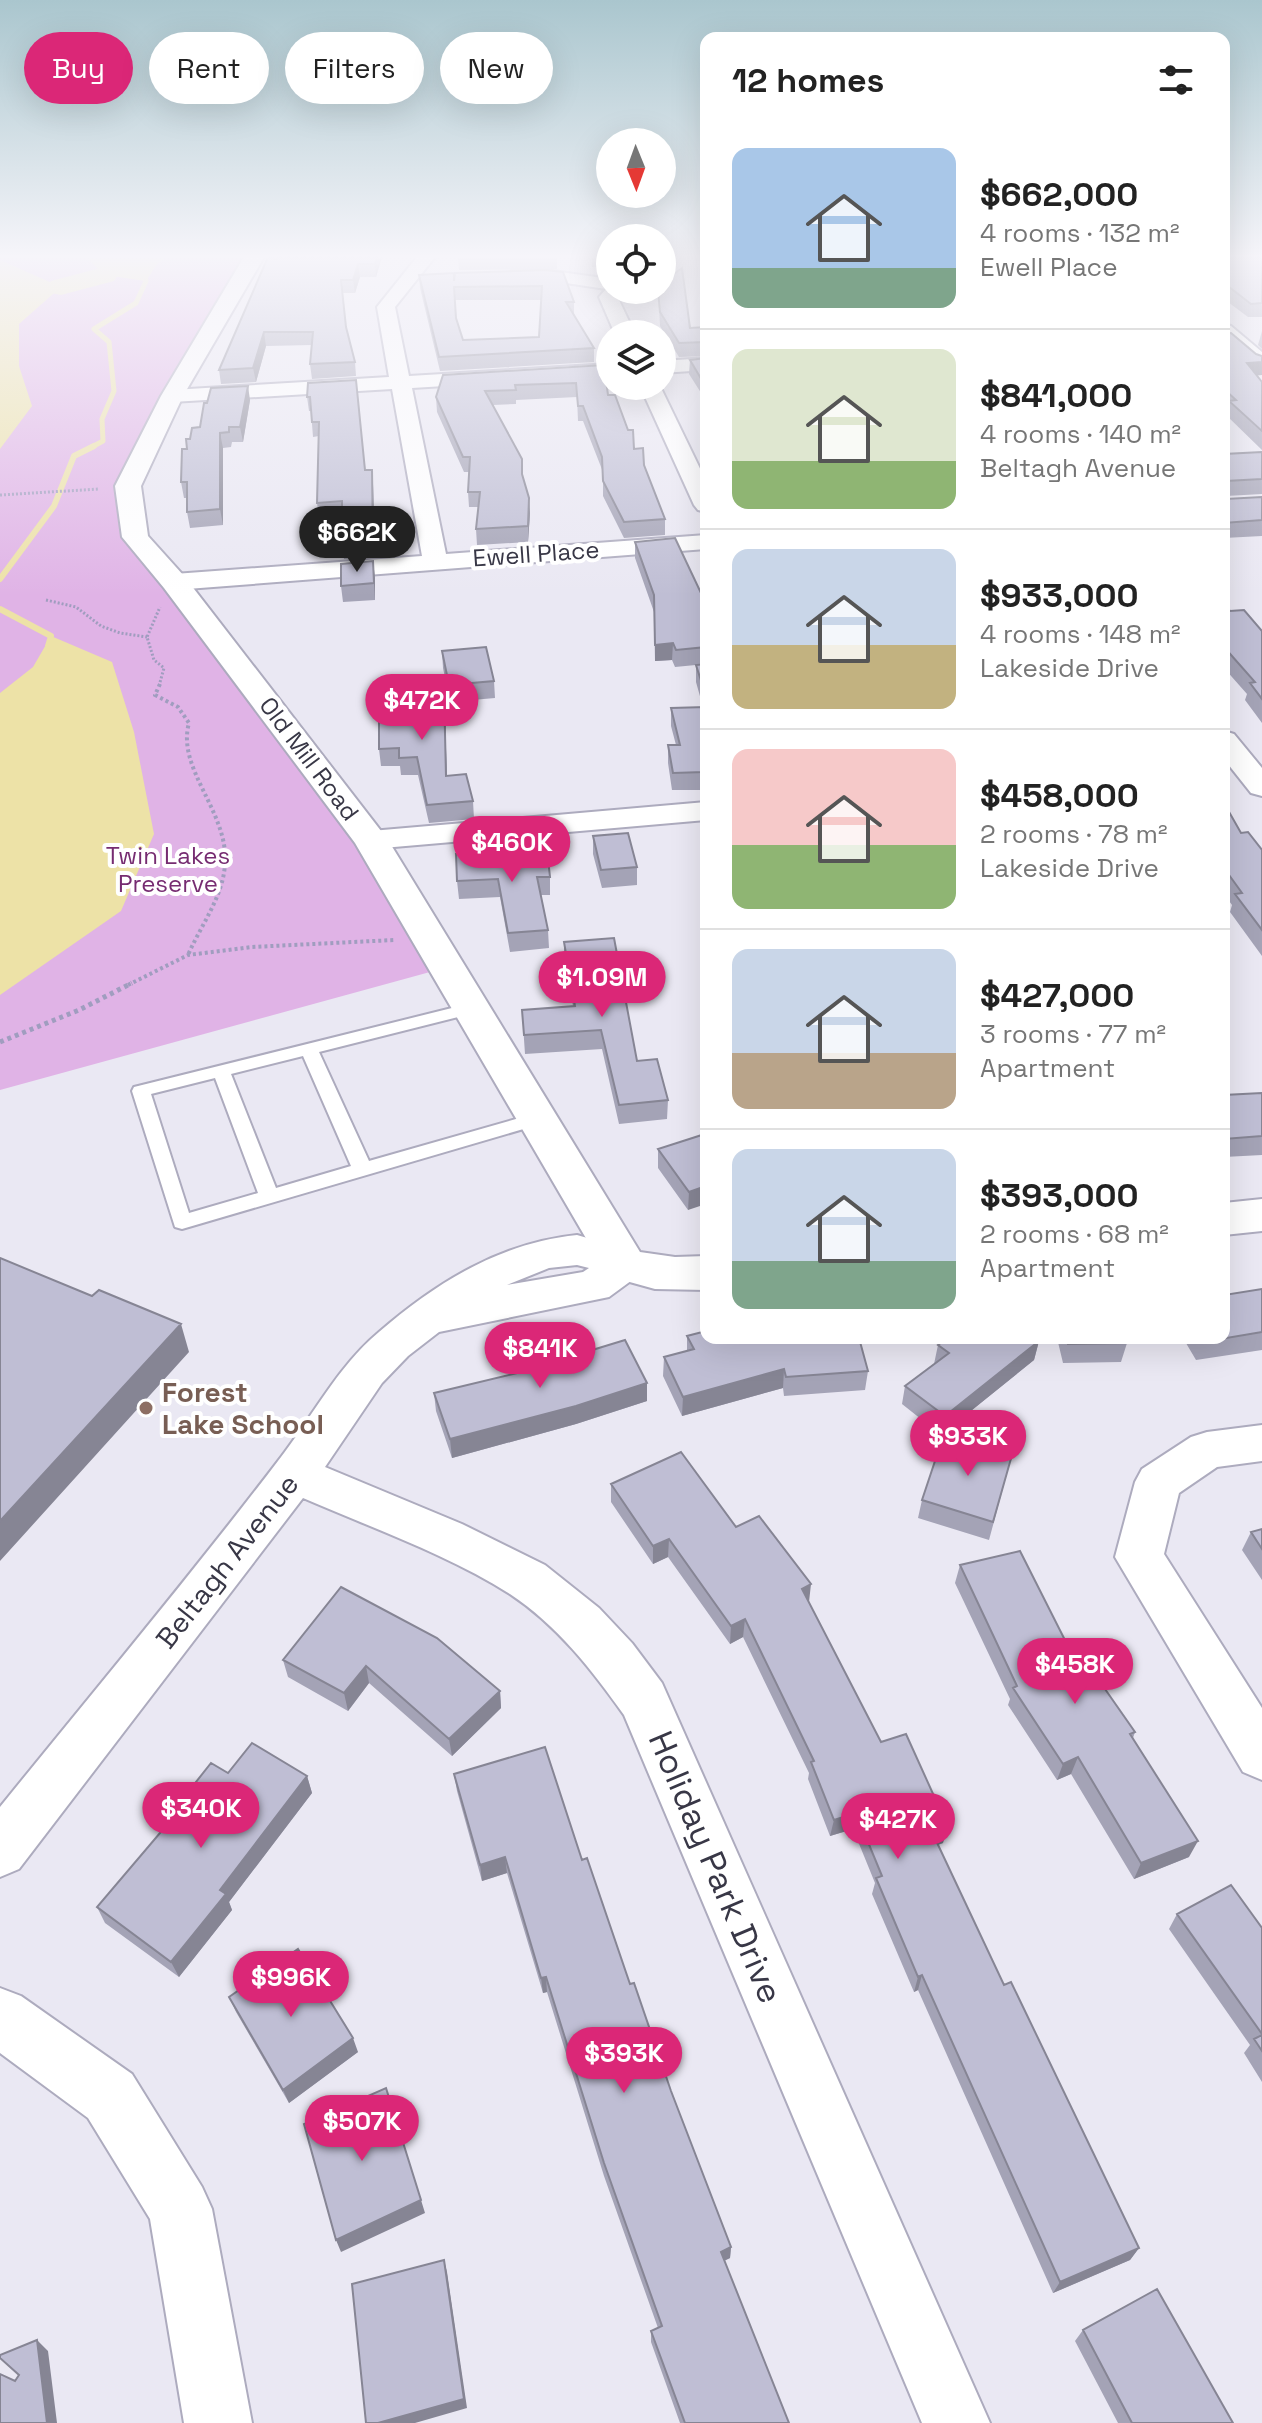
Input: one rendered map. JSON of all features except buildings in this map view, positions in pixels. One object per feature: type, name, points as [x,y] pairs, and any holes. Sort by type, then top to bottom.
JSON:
[{"type":"street","name":"Old Mill Road","points":[[187,370],[128,486],[135,537],[174,582],[371,840],[624,1264]]},
{"type":"street","points":[[399,370],[435,561]]},
{"type":"street","points":[[172,396],[596,371]]},
{"type":"street","points":[[657,400],[700,492]]},
{"type":"street","name":"Ewell Place","points":[[174,582],[700,542]]},
{"type":"street","points":[[1230,747],[1262,787]]},
{"type":"street","points":[[371,840],[700,812]]},
{"type":"street","points":[[1230,1218],[1262,1215]]},
{"type":"street","points":[[624,1264],[652,1273],[682,1276],[700,1274]]},
{"type":"street","name":"Beltagh Avenue","points":[[0,1850],[295,1474],[367,1371],[393,1344],[422,1322],[516,1298],[594,1286],[624,1264]]},
{"type":"street","points":[[1262,1443],[1207,1450],[1158,1482],[1139,1557],[1262,1755]]},
{"type":"street","name":"Holiday Park Drive","points":[[295,1474],[445,1538],[528,1580],[581,1623],[614,1659],[644,1700],[956,2423]]},
{"type":"street","points":[[0,2017],[110,2096],[180,2209],[218,2423]]},
{"type":"lane","points":[[472,1008],[141,1091],[182,1222],[537,1119]]},
{"type":"lane","points":[[309,1049],[363,1170]]},
{"type":"lane","points":[[221,1071],[270,1197]]},
{"type":"path","points":[[0,495],[77,490]]},
{"type":"path","points":[[174,582],[147,637],[154,660],[164,668],[164,677],[155,695],[178,707],[189,723],[185,744],[213,800],[221,825],[225,863],[214,903],[198,929],[188,955]]},
{"type":"path","points":[[46,600],[76,607],[101,626],[120,633],[147,637]]},
{"type":"path","points":[[0,1042],[79,1010],[188,955],[252,947],[431,937]]},
{"type":"green space","name":"Twin Lakes Preserve","points":[[0,370],[181,370],[159,408],[124,525],[396,896],[430,972],[0,1090]]},
{"type":"shaded area","points":[[0,370],[20,370],[32,406],[0,449]]},
{"type":"shaded area","points":[[51,636],[112,662],[134,732],[154,834],[121,911],[0,995],[0,693],[33,667]]},
{"type":"waterway","points":[[90,448],[103,441],[102,419],[114,391],[112,370]]},
{"type":"waterway","points":[[90,448],[94,446]]},
{"type":"waterway","points":[[0,579],[54,506],[74,456],[90,448]]},
{"type":"waterway","points":[[0,609],[51,636],[48,646]]},
{"type":"place","name":"Forest Lake School","points":[[146,1408]]}]
